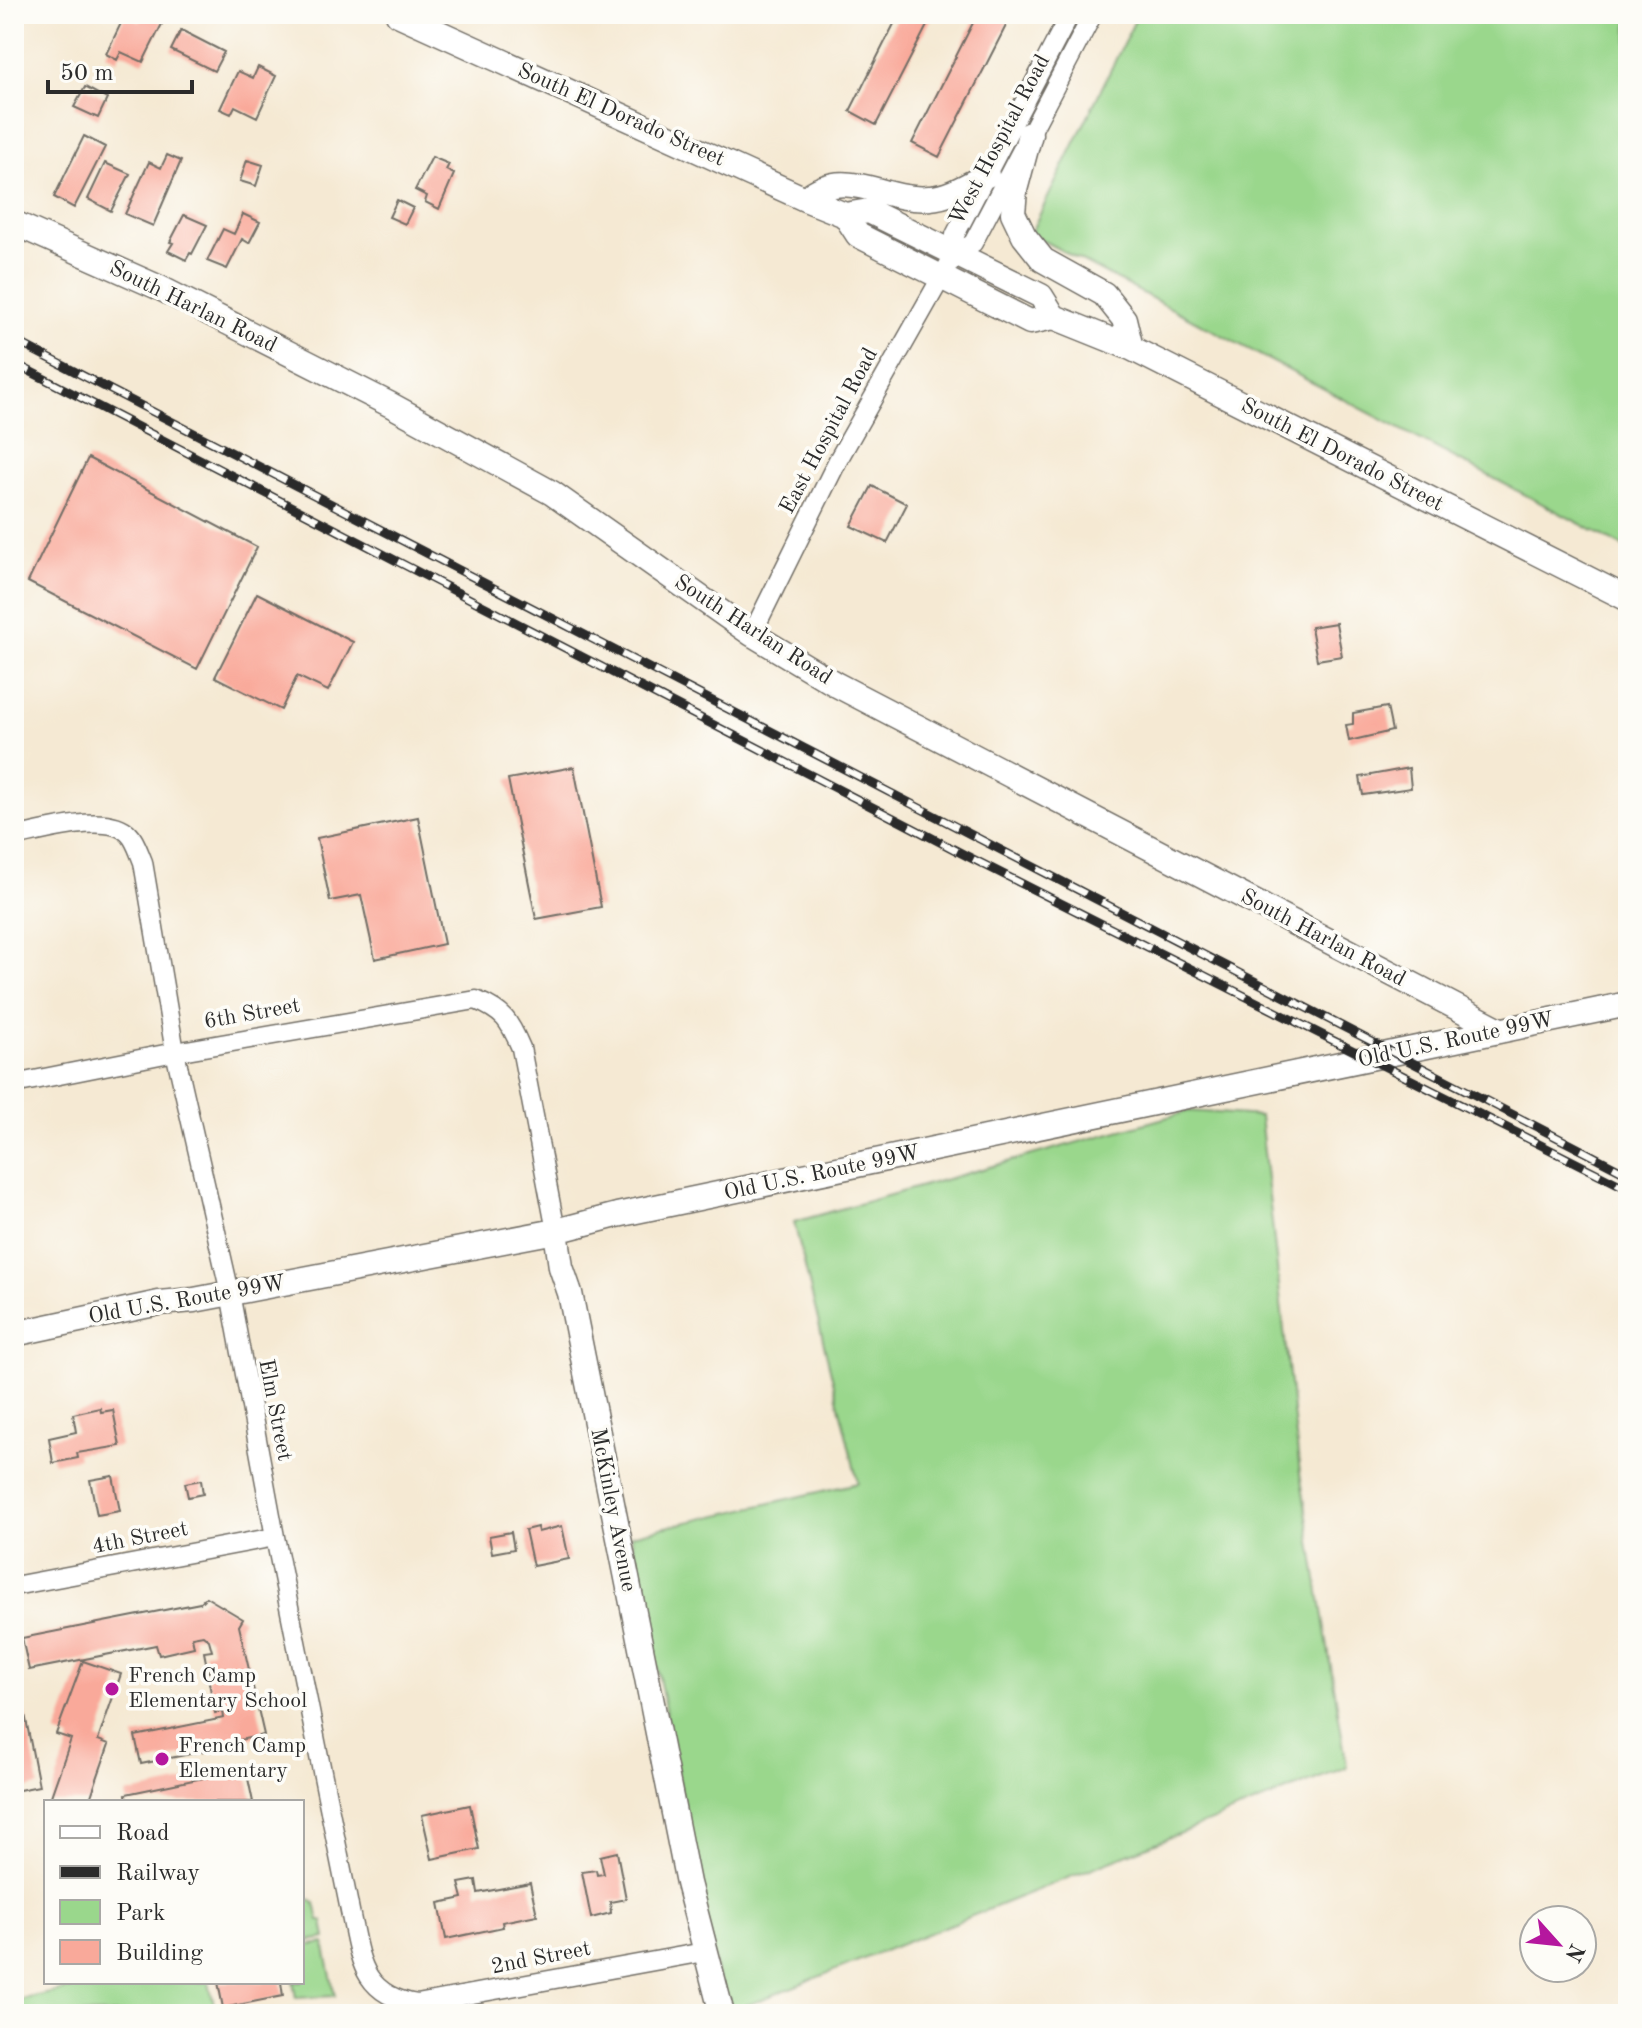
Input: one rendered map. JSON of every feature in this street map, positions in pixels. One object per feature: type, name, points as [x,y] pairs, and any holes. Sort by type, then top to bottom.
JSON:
[{"type":"main road","name":"South El Dorado Street","points":[[398,14],[805,199],[845,215],[869,211],[1041,296],[1054,317]]},
{"type":"main road","points":[[1030,134],[1015,190],[1013,213],[1024,236],[1043,260],[1104,294],[1124,319],[1131,348]]},
{"type":"main road","points":[[805,199],[818,188],[835,182],[928,199],[950,194],[987,175]]},
{"type":"main road","name":"South El Dorado Street","points":[[845,215],[858,235],[940,279],[1030,322],[1054,317],[1131,348],[1628,599]]},
{"type":"main road","name":"South Harlan Road","points":[[14,223],[160,288],[391,405],[552,493],[752,634],[837,685],[1498,1029]]},
{"type":"main road","name":"Old U.S. Route 99W","points":[[14,1334],[159,1303],[230,1293],[556,1231],[617,1215],[1628,1004]]},
{"type":"main road","name":"McKinley Avenue","points":[[556,1231],[688,1883],[722,2014]]},
{"type":"street","name":"West Hospital Road","points":[[954,255],[955,235],[1070,14]]},
{"type":"street","name":"West Hospital Road","points":[[954,255],[973,243],[1093,14]]},
{"type":"street","name":"East Hospital Road","points":[[752,634],[838,460],[954,255]]},
{"type":"street","name":"Elm Street","points":[[14,837],[84,824],[105,824],[123,829],[131,836],[143,862],[175,1052],[230,1293],[275,1537],[362,1966],[371,1982],[387,1996]]},
{"type":"street","name":"6th Street","points":[[14,1084],[175,1052],[476,1000],[498,1010]]},
{"type":"street","name":"McKinley Avenue","points":[[498,1010],[510,1023],[521,1048],[556,1231]]},
{"type":"street","name":"4th Street","points":[[14,1586],[275,1537]]},
{"type":"street","name":"2nd Street","points":[[387,1996],[417,2004],[435,2002],[704,1952]]},
{"type":"green space","points":[[1138,14],[1628,14],[1628,549],[1030,234]]},
{"type":"green space","points":[[1189,1111],[1260,1116],[1300,1473],[1347,1767],[725,2014],[631,1535],[858,1483],[794,1222]]},
{"type":"green space","points":[[304,1899],[315,1903],[326,1938],[304,1942]]},
{"type":"green space","points":[[324,1943],[335,1996],[296,1998],[293,1984],[304,1984],[304,1946]]},
{"type":"green space","points":[[93,1984],[209,1984],[216,2014],[14,2014],[14,2001]]},
{"type":"building","points":[[144,14],[163,22],[143,62],[121,52],[117,60],[106,54],[125,15],[140,22]]},
{"type":"building","points":[[899,14],[933,14],[876,125],[850,111]]},
{"type":"building","points":[[970,14],[1012,14],[939,157],[912,143],[976,17]]},
{"type":"building","points":[[181,30],[224,52],[214,71],[171,50]]},
{"type":"building","points":[[258,67],[276,76],[257,117],[235,106],[231,114],[220,109],[238,71],[253,78]]},
{"type":"building","points":[[85,87],[107,99],[98,118],[74,107]]},
{"type":"building","points":[[84,136],[105,147],[74,208],[54,197]]},
{"type":"building","points":[[167,155],[181,161],[153,226],[125,214],[149,162],[161,168]]},
{"type":"building","points":[[432,157],[449,164],[446,170],[454,174],[439,209],[425,202],[427,196],[415,190]]},
{"type":"building","points":[[247,160],[263,165],[256,186],[240,181]]},
{"type":"building","points":[[105,163],[130,174],[111,211],[88,199]]},
{"type":"building","points":[[397,200],[413,208],[405,224],[389,217]]},
{"type":"building","points":[[243,214],[260,222],[249,243],[242,239],[227,269],[207,261],[223,229],[234,234]]},
{"type":"building","points":[[184,215],[207,225],[186,260],[168,251]]},
{"type":"building","points":[[88,458],[257,547],[197,669],[28,582]]},
{"type":"building","points":[[872,486],[907,504],[887,543],[851,526]]},
{"type":"building","points":[[257,593],[353,642],[328,691],[297,676],[281,710],[215,677]]},
{"type":"building","points":[[1336,623],[1342,656],[1317,660],[1311,627]]},
{"type":"building","points":[[1387,707],[1392,731],[1349,741],[1346,725],[1353,724],[1353,713]]},
{"type":"building","points":[[574,767],[601,907],[536,919],[508,779]]},
{"type":"building","points":[[1409,768],[1411,788],[1363,795],[1360,777]]},
{"type":"building","points":[[418,817],[444,944],[375,959],[361,895],[330,901],[317,838]]},
{"type":"building","points":[[100,1408],[101,1412],[113,1410],[120,1446],[77,1453],[78,1458],[53,1463],[49,1438],[76,1432],[73,1414]]},
{"type":"building","points":[[113,1476],[120,1511],[97,1515],[90,1480]]},
{"type":"building","points":[[201,1480],[203,1494],[188,1497],[185,1483]]},
{"type":"building","points":[[562,1526],[569,1559],[533,1566],[525,1530],[537,1527],[538,1532]]},
{"type":"building","points":[[511,1532],[514,1549],[492,1553],[489,1536]]},
{"type":"building","points":[[206,1597],[243,1619],[239,1626],[264,1735],[229,1742],[229,1746],[141,1764],[135,1736],[224,1718],[223,1711],[215,1713],[208,1677],[217,1675],[216,1671],[208,1672],[204,1652],[212,1651],[209,1640],[203,1635],[192,1637],[194,1647],[159,1655],[156,1645],[29,1670],[22,1638],[200,1603]]},
{"type":"building","points":[[83,1661],[121,1674],[98,1740],[109,1744],[90,1800],[50,1800],[71,1739],[56,1734]]},
{"type":"building","points":[[19,1683],[39,1786],[14,1791],[14,1684]]},
{"type":"building","points":[[246,1769],[253,1800],[127,1800],[126,1794]]},
{"type":"building","points":[[470,1805],[479,1849],[432,1859],[422,1815]]},
{"type":"building","points":[[617,1852],[626,1899],[610,1902],[611,1913],[591,1918],[582,1872],[596,1870],[597,1875],[604,1874],[600,1856]]},
{"type":"building","points":[[476,1880],[478,1893],[530,1883],[537,1915],[502,1922],[503,1927],[446,1939],[439,1903],[463,1898],[459,1883]]},
{"type":"building","points":[[218,1984],[281,1984],[283,1996],[223,2008]]},
{"type":"railway","points":[[14,340],[1628,1174]]},
{"type":"railway","points":[[14,363],[967,856],[1628,1189]]},
{"type":"place","name":"French Camp Elementary School","points":[[112,1689]]},
{"type":"place","name":"French Camp Elementary","points":[[162,1759]]}]
